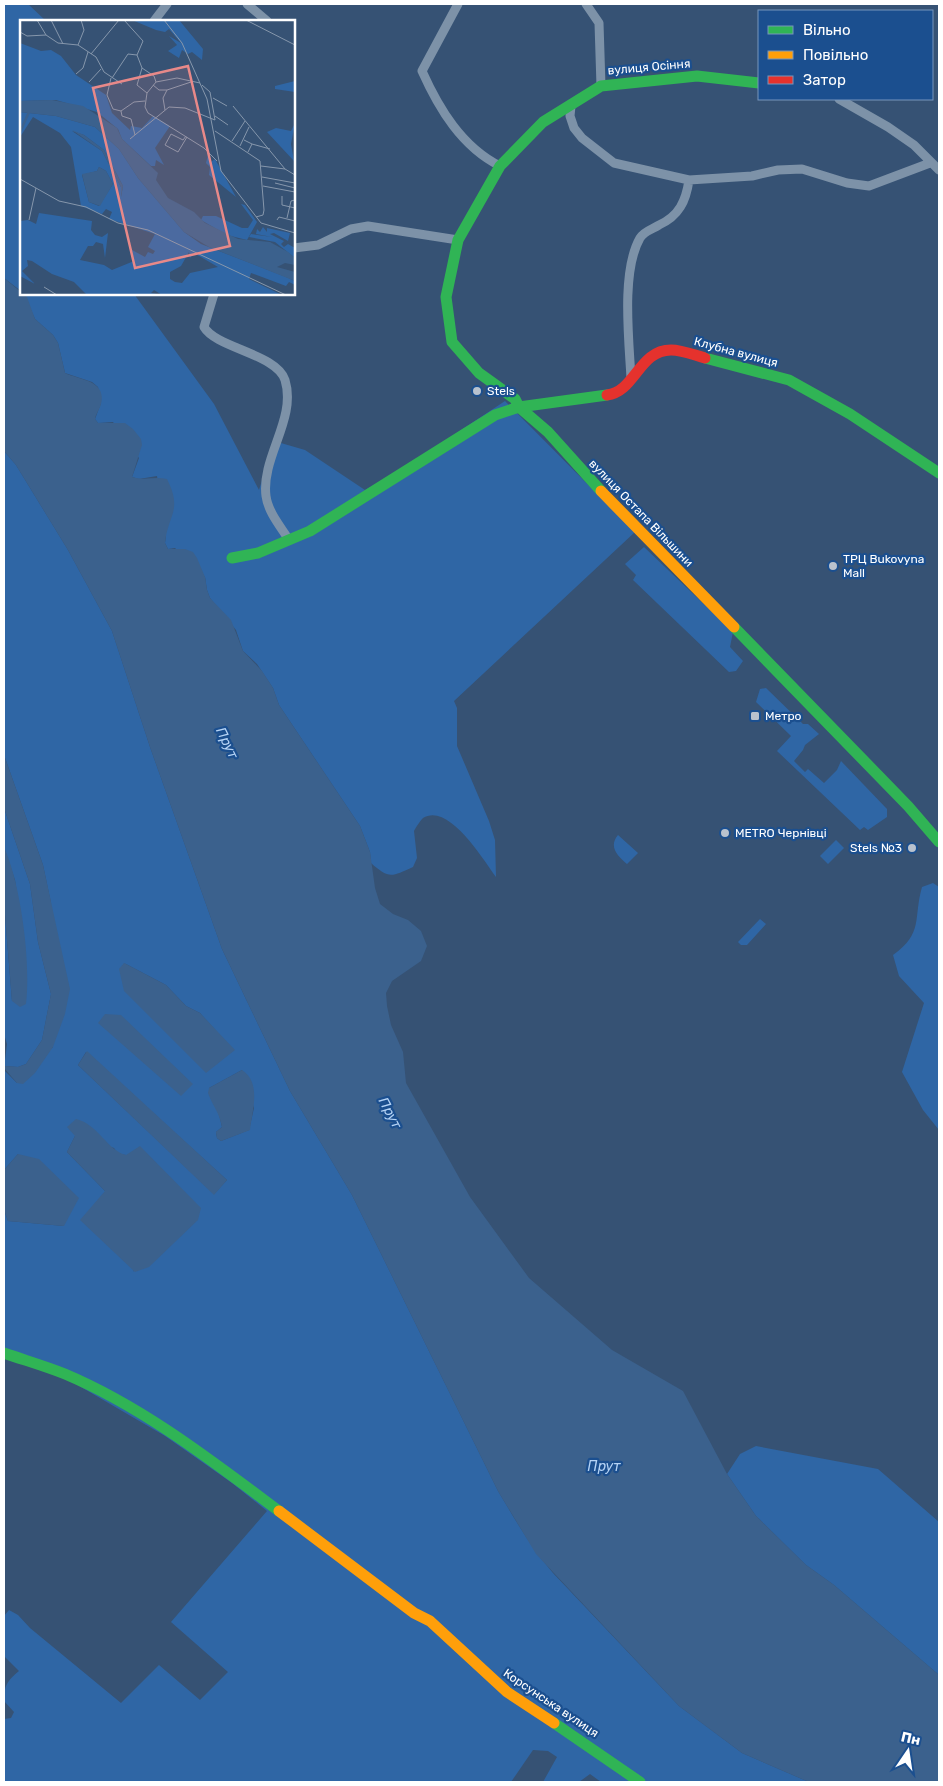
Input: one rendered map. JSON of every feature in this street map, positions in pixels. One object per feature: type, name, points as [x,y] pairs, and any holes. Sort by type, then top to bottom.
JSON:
[{"type":"street","points":[[155,20],[167,4]]},
{"type":"street","points":[[247,4],[266,20]]},
{"type":"street","points":[[458,4],[422,71],[438,106],[457,131],[492,162],[500,166]]},
{"type":"street","points":[[586,4],[599,23],[601,86]]},
{"type":"street","name":"вулиця Осіння","points":[[601,86],[682,77],[758,83]]},
{"type":"street","name":"вулиця Остапа Вільшини","points":[[601,86],[585,94],[571,106],[543,122],[500,166],[458,240],[446,298],[452,342],[479,373],[515,399],[519,407],[548,432],[578,467],[647,540],[772,664],[908,806],[939,842]]},
{"type":"street","points":[[841,100],[888,126],[914,145],[939,170]]},
{"type":"street","points":[[571,106],[570,116],[574,128],[582,138],[614,163],[689,180],[752,176],[778,170],[802,169],[847,182],[869,186],[911,168],[930,163]]},
{"type":"street","points":[[631,378],[627,300],[637,248],[641,237],[672,218],[682,207],[689,180]]},
{"type":"street","points":[[295,248],[318,245],[351,229],[368,226],[458,240]]},
{"type":"street","points":[[214,295],[204,327],[208,334],[240,348],[279,370],[284,378],[287,390],[285,413],[267,479],[266,497],[289,540]]},
{"type":"street","name":"Клубна вулиця","points":[[232,558],[258,552],[310,530],[495,415],[519,407],[573,398],[614,394],[623,389],[645,360],[669,350],[749,368],[789,380],[850,414],[939,473]]},
{"type":"street","name":"Корсунська вулиця","points":[[4,1352],[65,1374],[117,1400],[206,1456],[414,1613],[430,1621],[507,1692],[640,1782]]},
{"type":"shaded area","points":[[4,4],[28,4],[45,20],[20,20],[20,290],[4,278]]},
{"type":"shaded area","points":[[24,295],[135,295],[214,404],[259,490],[274,441],[305,450],[365,490],[398,472],[505,401],[635,532],[454,701],[457,708],[457,746],[489,821],[495,840],[496,877],[465,835],[444,818],[433,815],[423,818],[414,831],[417,858],[413,867],[391,875],[382,872],[371,863],[370,852],[360,826],[279,705],[273,688],[257,664],[243,651],[236,630],[210,598],[205,577],[175,548],[168,549],[165,543],[166,535],[157,476],[139,479],[132,477],[139,458],[113,422],[98,423],[95,419],[101,403],[98,387],[92,382],[65,373],[58,343],[53,335],[35,319]]},
{"type":"shaded area","points":[[4,451],[16,465],[68,550],[112,631],[150,747],[222,949],[290,1091],[352,1195],[498,1491],[530,1543],[553,1573],[679,1706],[742,1753],[809,1782],[601,1782],[590,1774],[579,1782],[543,1782],[557,1757],[548,1751],[533,1750],[511,1782],[4,1782],[4,1719],[11,1718],[14,1712],[4,1701],[5,1691],[9,1681],[19,1671],[4,1656],[4,1616],[9,1610],[18,1615],[30,1628],[121,1703],[159,1665],[200,1700],[228,1672],[171,1622],[267,1511],[232,1483],[165,1436],[57,1373],[4,1358],[4,1210],[8,1221],[64,1226],[18,1154],[4,1170],[4,1070],[17,1083],[53,1047],[51,903],[43,865],[4,755]],"holes":[[[124,963],[166,985],[186,1006],[200,1013],[234,1051]],[[86,1052],[227,1180],[214,1194],[78,1065]],[[242,1070],[254,1108],[249,1130],[221,1141],[217,1138],[216,1132],[222,1127],[218,1110],[209,1088]],[[75,1136],[114,1148],[118,1154],[126,1155],[134,1272],[105,1191],[67,1152]]]},
{"type":"shaded area","points":[[644,547],[733,632],[730,647],[743,661],[736,671],[729,672],[633,580],[636,575],[625,564]]},
{"type":"shaded area","points":[[766,688],[803,724],[808,724],[819,734],[805,745],[794,761],[805,772],[808,769],[824,783],[837,770],[841,761],[887,809],[887,817],[868,830],[864,827],[860,830],[777,751],[791,736],[756,702],[760,689]]},
{"type":"shaded area","points":[[4,808],[30,884],[38,942],[51,994],[42,1040],[26,1064],[18,1067],[5,1066],[4,1068],[7,1044],[4,1034],[4,903],[12,1001],[22,928],[15,880],[4,847]]},
{"type":"shaded area","points":[[618,835],[638,853],[627,864],[615,851],[614,843]]},
{"type":"shaded area","points":[[836,840],[844,848],[828,864],[820,856]]},
{"type":"shaded area","points":[[933,883],[939,887],[939,1130],[923,1110],[902,1072],[924,1003],[899,976],[893,955],[903,947],[913,932],[922,887]]},
{"type":"shaded area","points":[[760,919],[766,924],[747,945],[741,945],[738,942]]},
{"type":"shaded area","points":[[756,1446],[878,1469],[939,1522],[939,1675],[834,1585],[806,1565],[756,1516],[727,1474],[740,1454]]},
{"type":"water","name":"Прут","points":[[4,278],[20,291],[20,295],[27,297],[35,319],[53,335],[58,343],[65,373],[90,382],[100,390],[102,396],[101,404],[95,419],[98,423],[125,423],[141,439],[142,445],[132,477],[167,479],[174,498],[173,512],[165,543],[168,549],[185,549],[193,552],[205,577],[210,598],[231,620],[243,651],[262,671],[273,688],[279,705],[360,826],[370,852],[375,888],[380,904],[393,914],[408,920],[421,931],[427,946],[421,961],[392,981],[386,993],[387,1006],[391,1025],[403,1052],[406,1083],[470,1197],[529,1278],[612,1350],[683,1391],[727,1474],[756,1516],[806,1565],[834,1585],[939,1675],[939,1782],[809,1782],[742,1753],[679,1706],[536,1554],[498,1491],[352,1195],[290,1091],[222,949],[150,747],[112,631],[68,550],[16,465],[4,451]]},
{"type":"water","points":[[4,755],[43,865],[70,989],[65,1014],[53,1047],[35,1073],[23,1084],[17,1083],[4,1068],[5,1066],[18,1067],[26,1064],[42,1040],[51,994],[38,942],[30,884],[4,808]]},
{"type":"water","points":[[4,847],[20,902],[26,946],[26,1004],[20,1007],[12,1001],[4,903]]},
{"type":"water","points":[[124,963],[166,985],[186,1006],[200,1013],[235,1050],[206,1073],[124,991],[119,969]]},
{"type":"water","points":[[105,1014],[121,1015],[193,1084],[181,1096],[98,1023]]},
{"type":"water","points":[[87,1051],[227,1180],[214,1195],[78,1065]]},
{"type":"water","points":[[242,1070],[252,1082],[254,1090],[254,1106],[250,1130],[221,1141],[217,1138],[216,1132],[222,1127],[208,1093],[209,1088]]},
{"type":"water","points":[[76,1119],[91,1126],[120,1153],[126,1155],[140,1146],[201,1208],[198,1220],[149,1267],[135,1272],[80,1220],[105,1191],[67,1152],[75,1136],[67,1127]]},
{"type":"water","points":[[18,1154],[39,1159],[79,1198],[64,1226],[8,1221],[4,1210],[4,1170]]},
{"type":"traffic: fast","points":[[601,491],[548,432],[519,407],[515,399],[479,373],[452,342],[446,297],[458,240],[500,166],[543,122],[601,86],[697,76],[758,83]]},
{"type":"traffic: fast","points":[[705,358],[789,380],[850,414],[939,473]]},
{"type":"traffic: fast","points":[[232,558],[258,553],[310,531],[495,415],[519,407],[607,395]]},
{"type":"traffic: fast","points":[[734,627],[908,806],[939,842]]},
{"type":"traffic: fast","points":[[4,1353],[65,1374],[122,1402],[176,1436],[279,1511]]},
{"type":"traffic: fast","points":[[554,1723],[640,1782]]},
{"type":"traffic: slow","points":[[601,491],[734,627]]},
{"type":"traffic: slow","points":[[279,1511],[414,1613],[430,1621],[507,1692],[554,1723]]},
{"type":"traffic: jam","points":[[607,395],[624,387],[644,363],[660,352],[675,350],[705,358]]},
{"type":"place","name":"Stels","points":[[477,391]]},
{"type":"place","name":"ТРЦ Bukovyna Mall","points":[[833,566]]},
{"type":"place","name":"Метро","points":[[755,716]]},
{"type":"place","name":"METRO Чернівці","points":[[725,833]]},
{"type":"place","name":"Stels №3","points":[[912,848]]}]
